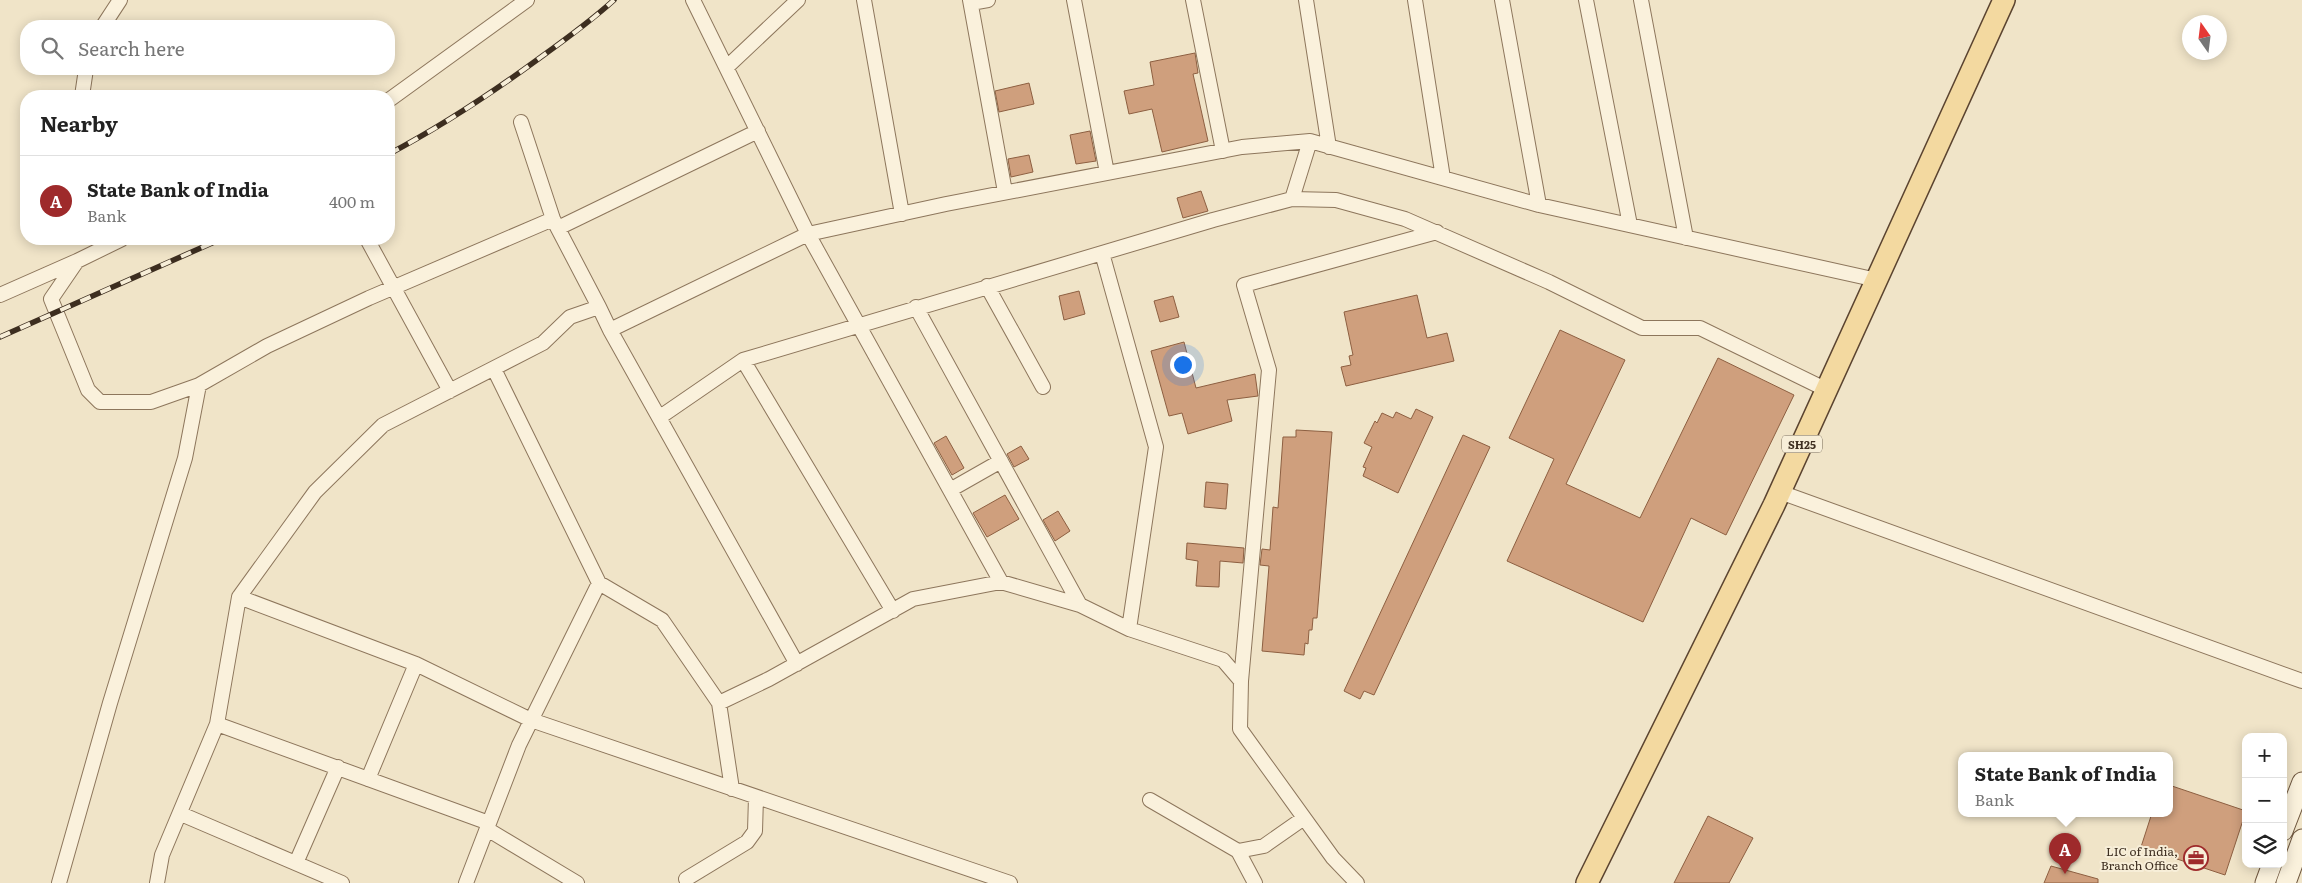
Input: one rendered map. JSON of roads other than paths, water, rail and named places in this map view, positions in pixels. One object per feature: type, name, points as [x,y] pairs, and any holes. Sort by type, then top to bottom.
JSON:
[{"type":"main road","name":"SH25","points":[[1587,883],[1780,492],[2004,0]]},
{"type":"main road","points":[[2286,823],[2302,782]]},
{"type":"main road","points":[[2286,883],[2302,839]]},
{"type":"main road","points":[[2266,883],[2271,868]]},
{"type":"street","points":[[107,20],[120,0]]},
{"type":"street","points":[[395,96],[527,0]]},
{"type":"street","points":[[692,0],[727,67],[808,234],[1001,582]]},
{"type":"street","points":[[727,67],[798,0]]},
{"type":"street","points":[[864,0],[902,214]]},
{"type":"street","points":[[988,0],[971,2],[1005,192]]},
{"type":"street","points":[[1074,0],[1107,173]]},
{"type":"street","points":[[1193,0],[1223,151]]},
{"type":"street","points":[[1306,0],[1329,147]]},
{"type":"street","points":[[1415,0],[1442,178]]},
{"type":"street","points":[[1502,0],[1538,205]]},
{"type":"street","points":[[1586,0],[1630,225]]},
{"type":"street","points":[[1641,0],[1686,238]]},
{"type":"street","points":[[83,90],[85,75]]},
{"type":"street","points":[[521,122],[555,224],[610,330],[797,664]]},
{"type":"street","points":[[94,246],[77,261],[51,299],[88,390],[100,402],[151,402],[199,385],[267,346],[393,288],[555,224],[758,131]]},
{"type":"street","points":[[1292,199],[1310,141]]},
{"type":"street","points":[[610,330],[808,234],[1005,192],[1223,151],[1310,141],[1538,205],[1877,280]]},
{"type":"street","points":[[660,417],[743,360],[987,286],[1292,199],[1336,200],[1404,219],[1549,282],[1642,328],[1700,328],[1827,390]]},
{"type":"street","points":[[1356,883],[1333,858],[1240,729],[1241,681],[1269,370],[1244,285],[1437,232]]},
{"type":"street","points":[[370,245],[450,391]]},
{"type":"street","points":[[1102,253],[1156,447],[1129,629]]},
{"type":"street","points":[[0,295],[77,261]]},
{"type":"street","points":[[987,286],[1043,387]]},
{"type":"street","points":[[157,883],[162,855],[181,814],[217,724],[240,597],[315,492],[383,425],[543,343],[570,317],[599,306]]},
{"type":"street","points":[[916,307],[1080,605]]},
{"type":"street","points":[[743,360],[893,611]]},
{"type":"street","points":[[494,369],[598,583],[662,620],[719,703],[732,788]]},
{"type":"street","points":[[59,883],[110,703],[185,458],[199,385]]},
{"type":"street","points":[[950,490],[1001,461]]},
{"type":"street","points":[[1780,492],[2302,681]]},
{"type":"street","points":[[719,703],[797,664],[913,599],[1001,582],[1080,605],[1129,629],[1223,660],[1241,681]]},
{"type":"street","points":[[466,883],[531,720],[598,583]]},
{"type":"street","points":[[240,597],[416,664],[531,720],[1010,883]]},
{"type":"street","points":[[368,779],[416,664]]},
{"type":"street","points":[[217,724],[368,779],[488,826],[577,883]]},
{"type":"street","points":[[296,863],[338,768]]},
{"type":"street","points":[[686,879],[747,842],[755,830],[756,797]]},
{"type":"street","points":[[1150,800],[1238,851],[1255,883]]},
{"type":"street","points":[[181,814],[342,883]]},
{"type":"street","points":[[1238,851],[1264,846],[1304,818]]},
{"type":"railway","points":[[395,151],[467,108],[504,83],[578,30],[614,0]]},
{"type":"railway","points":[[0,337],[207,245]]},
{"type":"place","name":"LIC of India, Branch Office","points":[[2196,858]]},
{"type":"place","name":"State Bank of India","points":[[2065,874]]}]
